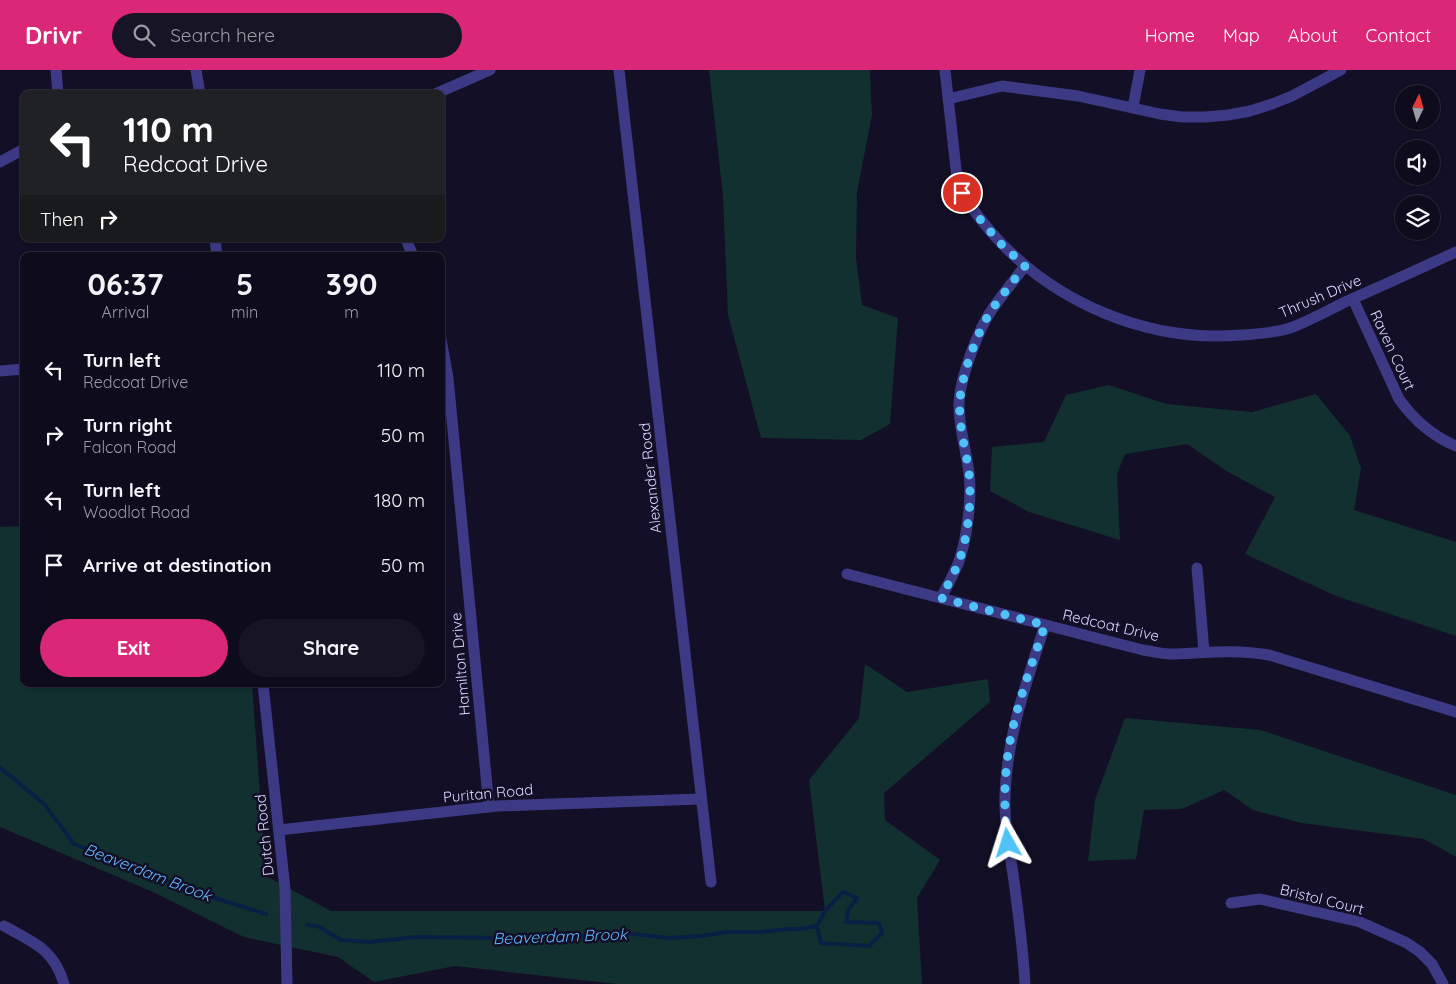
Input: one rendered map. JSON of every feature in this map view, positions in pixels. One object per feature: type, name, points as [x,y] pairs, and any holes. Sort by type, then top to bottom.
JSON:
[{"type":"street","points":[[56,70],[58,90]]},
{"type":"street","points":[[196,70],[199,90]]},
{"type":"street","points":[[443,90],[490,70]]},
{"type":"street","name":"Alexander Road","points":[[619,70],[711,882]]},
{"type":"street","name":"Thrush Drive","points":[[946,70],[957,178],[962,193],[1000,243],[1025,266],[1049,284],[1104,314],[1165,332],[1196,335],[1228,336],[1290,328],[1456,252]]},
{"type":"street","points":[[1133,107],[1140,70]]},
{"type":"street","points":[[948,99],[1002,86],[1078,96],[1160,114],[1205,117],[1250,111],[1272,104],[1292,96],[1341,70]]},
{"type":"street","points":[[0,162],[20,151]]},
{"type":"street","points":[[941,598],[958,563],[966,532],[970,503],[969,474],[961,422],[960,401],[964,374],[980,332],[992,310],[1025,266]]},
{"type":"street","name":"Raven Court","points":[[1353,299],[1399,399],[1406,409],[1424,427],[1456,446]]},
{"type":"street","name":"Hamilton Drive","points":[[445,363],[449,387],[489,807]]},
{"type":"street","points":[[0,371],[20,369]]},
{"type":"street","points":[[1197,568],[1204,652]]},
{"type":"street","name":"Redcoat Drive","points":[[846,574],[1142,650],[1168,654],[1248,651],[1269,655],[1456,712]]},
{"type":"street","points":[[1025,984],[1022,939],[1006,828],[1004,797],[1011,735],[1045,625]]},
{"type":"street","name":"Dutch Road","points":[[263,687],[285,890],[287,984]]},
{"type":"street","name":"Puritan Road","points":[[278,830],[489,807],[701,798]]},
{"type":"street","name":"Bristol Court","points":[[1231,903],[1260,899],[1360,922],[1407,943],[1420,952],[1432,964],[1443,984]]},
{"type":"street","points":[[4,926],[44,949],[56,963],[64,984]]},
{"type":"green space","points":[[709,70],[870,70],[872,115],[857,192],[856,257],[862,305],[898,318],[890,424],[861,440],[761,438],[728,315],[723,196]]},
{"type":"green space","points":[[1109,385],[1166,404],[1252,412],[1316,394],[1350,436],[1361,468],[1354,510],[1456,542],[1456,636],[1336,596],[1245,554],[1275,497],[1228,472],[1187,444],[1125,454],[1117,474],[1120,540],[1029,512],[990,491],[992,447],[1044,442],[1066,395]]},
{"type":"green space","points":[[20,526],[20,687],[252,687],[266,876],[331,911],[825,911],[809,780],[859,718],[865,664],[907,692],[988,679],[990,702],[884,793],[885,820],[940,860],[917,898],[922,984],[617,984],[455,966],[374,982],[338,957],[244,937],[153,892],[0,827],[0,527]]},
{"type":"green space","points":[[1125,718],[1261,730],[1456,795],[1456,857],[1424,839],[1301,823],[1253,810],[1224,790],[1182,809],[1144,810],[1136,859],[1088,861],[1095,800]]},
{"type":"waterway","name":"Beaverdam Brook","points":[[0,768],[45,805],[74,844],[199,893],[266,914]]},
{"type":"waterway","points":[[843,892],[857,898],[848,910],[846,922],[879,923],[882,933],[869,946],[821,943],[817,926],[825,911],[843,892]]},
{"type":"waterway","name":"Beaverdam Brook","points":[[307,925],[318,926],[341,940],[369,942],[416,937],[507,938],[625,933],[669,938],[727,932],[799,929],[817,926]]},
{"type":"route","points":[[962,193],[1000,243],[1025,266],[992,310],[980,332],[964,374],[960,401],[961,422],[969,474],[970,503],[966,532],[958,563],[941,598],[1045,625],[1011,735],[1004,797],[1008,843]]}]
